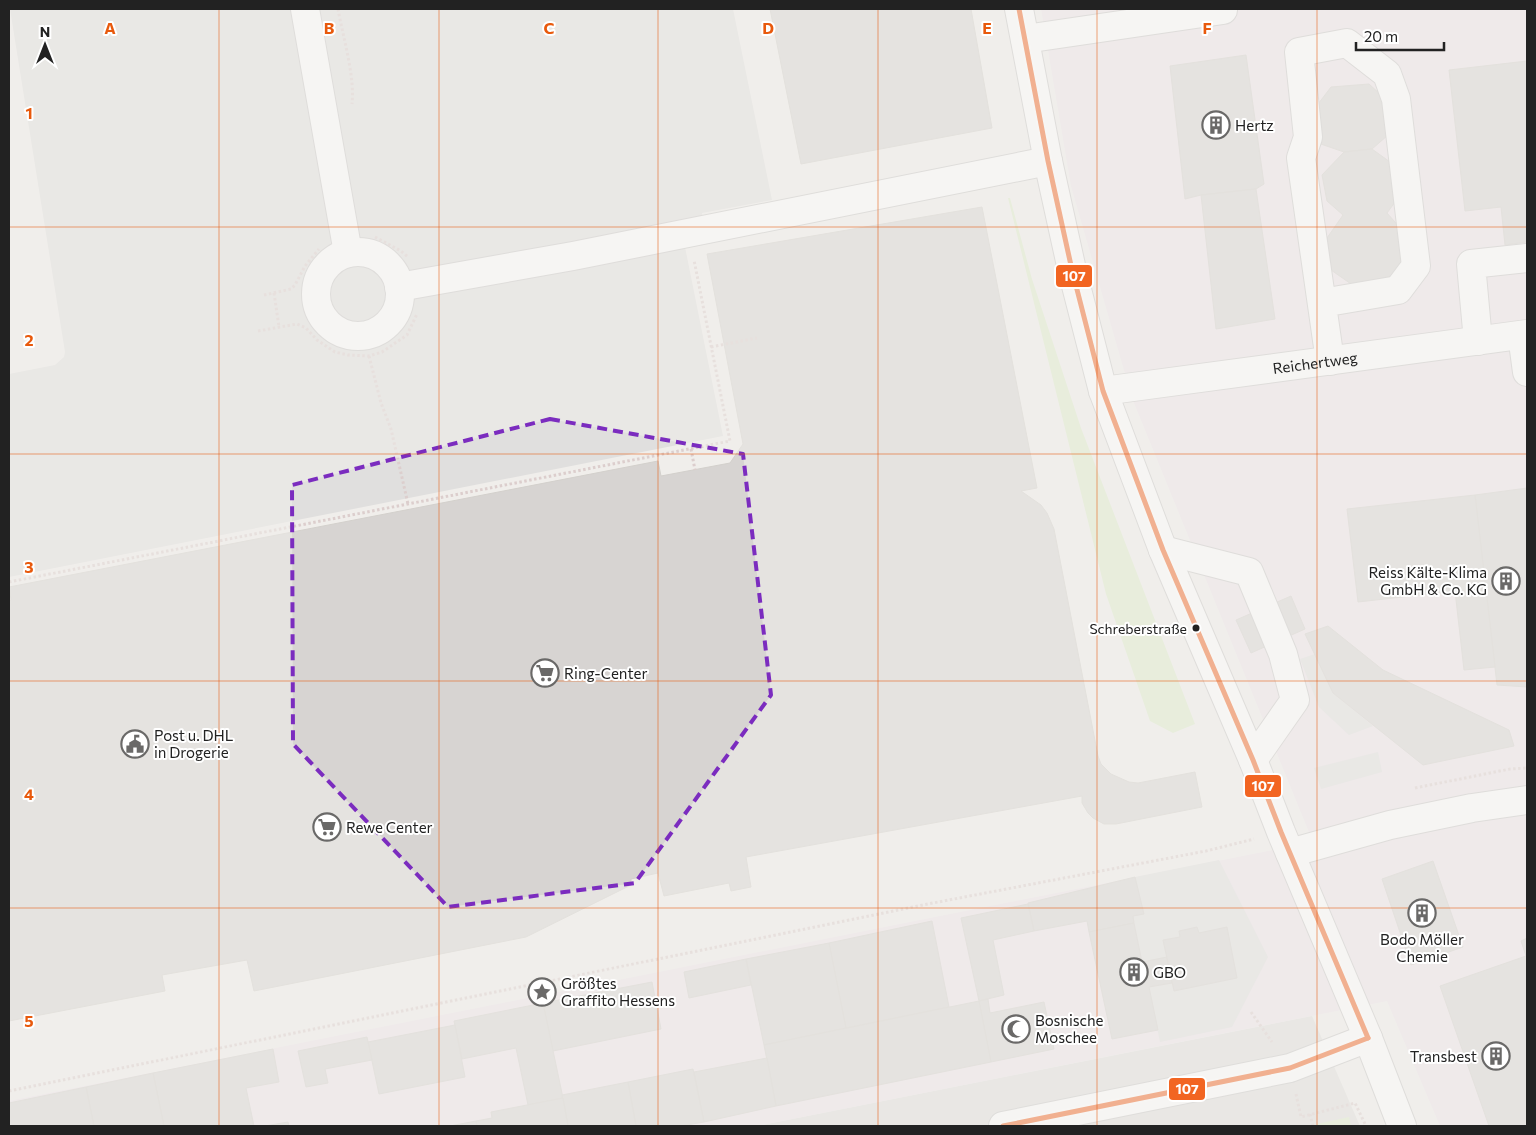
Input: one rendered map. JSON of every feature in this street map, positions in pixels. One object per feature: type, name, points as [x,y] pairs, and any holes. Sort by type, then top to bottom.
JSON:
[{"type":"street","points":[[304,9],[348,253]]},
{"type":"street","points":[[1019,9],[1048,160],[1072,270],[1103,391],[1163,550],[1253,760],[1285,842],[1368,1038],[1402,1126]]},
{"type":"street","points":[[1025,39],[1223,10]]},
{"type":"street","points":[[1322,303],[1398,290],[1416,266],[1396,99],[1387,74],[1347,43],[1299,52],[1308,136],[1301,158],[1330,360]]},
{"type":"street","points":[[399,287],[582,254],[1048,160]]},
{"type":"street","points":[[359,252],[374,255],[386,264],[395,275],[399,287],[396,311],[381,329],[370,334],[355,336],[340,332],[331,327],[322,316],[316,303],[318,280],[324,269],[332,261],[348,253],[359,252]]},
{"type":"street","points":[[1478,341],[1471,264],[1527,258]]},
{"type":"street","points":[[1525,335],[1527,372]]},
{"type":"street","name":"Reichertweg","points":[[1103,391],[1525,335]]},
{"type":"street","points":[[1163,550],[1249,572],[1253,581],[1283,654],[1295,700],[1253,760]]},
{"type":"street","points":[[1285,842],[1390,825],[1472,808],[1527,800]]},
{"type":"street","points":[[1003,1126],[1290,1068],[1368,1038]]},
{"type":"path","points":[[338,9],[351,79],[352,110]]},
{"type":"path","points":[[373,236],[401,250],[409,259]]},
{"type":"path","points":[[9,582],[730,441],[694,266],[694,253]]},
{"type":"path","points":[[274,293],[280,327]]},
{"type":"path","points":[[258,331],[297,324],[306,328],[317,340],[334,352],[370,356],[382,352],[407,335],[418,311]]},
{"type":"path","points":[[711,347],[757,338]]},
{"type":"path","points":[[370,356],[381,403],[391,429],[408,504]]},
{"type":"path","points":[[691,449],[696,470]]},
{"type":"path","points":[[324,520],[325,526]]},
{"type":"path","points":[[9,1092],[904,909],[1242,843],[1285,842]]},
{"type":"path","points":[[1251,1012],[1270,1040]]},
{"type":"path","points":[[1295,1092],[1301,1117],[1355,1103],[1366,1126]]},
{"type":"path","points":[[1310,1114],[1313,1126]]},
{"type":"highlighted area","points":[[550,419],[743,454],[771,695],[635,883],[448,907],[293,744],[292,485]]},
{"type":"shaded area","points":[[10,9],[733,9],[772,200],[702,213],[707,243],[685,247],[723,436],[9,577],[9,374],[55,365],[64,357],[65,352]]},
{"type":"shaded area","points":[[1041,9],[1527,9],[1527,1126],[1440,1126],[1387,1001],[757,1126],[9,1126],[9,1101],[1313,842],[1132,398],[1071,186]]},
{"type":"shaded area","points":[[1315,654],[1333,693],[1373,726],[1349,735],[1319,707],[1300,659]]},
{"type":"shaded area","points":[[1378,752],[1382,772],[1321,789],[1314,768]]},
{"type":"shaded area","points":[[1219,860],[1268,957],[1232,1027],[1160,1042],[1149,987],[1172,983],[1174,991],[1237,978],[1199,933],[1197,927],[1179,931],[1180,937],[1163,940],[1167,957],[1142,962],[1133,916],[1144,913],[1135,877]]},
{"type":"shaded area","points":[[1312,1016],[1360,1126],[757,1126]]},
{"type":"green space","points":[[1008,198],[1010,198],[1032,279],[1081,428],[1195,724],[1173,733],[1150,721],[1106,594]]},
{"type":"green space","points":[[1349,1117],[1351,1126],[1317,1126],[1317,1124]]},
{"type":"building","points":[[770,9],[971,9],[992,128],[801,164]]},
{"type":"building","name":"Hertz","points":[[1246,55],[1264,184],[1256,189],[1201,195],[1185,199],[1170,66]]},
{"type":"building","points":[[1527,61],[1527,242],[1505,245],[1501,207],[1465,211],[1449,70]]},
{"type":"building","points":[[1369,84],[1392,105],[1395,129],[1372,149],[1344,152],[1315,142],[1312,112],[1331,87]]},
{"type":"building","points":[[1372,149],[1397,167],[1401,194],[1387,213],[1402,230],[1405,264],[1383,284],[1354,286],[1331,270],[1327,238],[1343,215],[1327,201],[1322,175],[1344,152]]},
{"type":"building","points":[[1256,189],[1275,319],[1216,329],[1201,195]]},
{"type":"building","name":"Ring-Center","points":[[982,207],[1037,488],[1021,491],[1041,505],[1054,529],[1098,756],[1101,764],[1111,774],[1129,782],[1138,783],[1195,772],[1202,807],[1116,824],[1104,824],[1088,813],[1082,803],[1082,796],[746,857],[751,887],[731,891],[729,883],[664,896],[658,873],[631,879],[631,885],[526,937],[254,991],[247,960],[162,975],[165,991],[9,1021],[9,601],[11,600],[9,587],[658,461],[661,476],[730,463],[743,444],[707,254]]},
{"type":"building","name":"Reiss Kälte-Klima GmbH & Co. KG","points":[[1527,488],[1527,687],[1497,685],[1475,495]]},
{"type":"building","points":[[1475,495],[1495,667],[1464,670],[1455,591],[1358,602],[1347,509]]},
{"type":"building","points":[[1291,596],[1305,629],[1251,653],[1236,620]]},
{"type":"building","points":[[1328,626],[1383,670],[1509,730],[1514,746],[1423,765],[1333,693],[1305,634]]},
{"type":"building","name":"Bodo Möller Chemie","points":[[1433,861],[1463,947],[1411,965],[1382,879]]},
{"type":"building","points":[[1135,877],[1144,914],[1133,916],[1134,923],[1089,932],[1087,921],[1034,931],[1028,903]]},
{"type":"building","points":[[1028,904],[1034,931],[993,940],[1004,995],[979,1001],[961,918]]},
{"type":"building","points":[[932,921],[949,1007],[846,1028],[829,943]]},
{"type":"building","name":"GBO","points":[[1134,923],[1142,962],[1167,957],[1172,983],[1149,987],[1158,1030],[1112,1039],[1089,932]]},
{"type":"building","points":[[1197,927],[1199,933],[1227,927],[1237,978],[1174,991],[1163,940],[1180,937],[1179,931]]},
{"type":"building","name":"Transbest","points":[[1527,938],[1527,1126],[1489,1126],[1440,986],[1526,956],[1521,941]]},
{"type":"building","points":[[829,943],[846,1028],[764,1045],[746,959]]},
{"type":"building","points":[[746,959],[751,985],[689,998],[684,972]]},
{"type":"building","points":[[652,982],[661,1029],[553,1051],[543,1003]]},
{"type":"building","points":[[988,999],[990,1013],[1044,1002],[1054,1049],[991,1062],[979,1001]]},
{"type":"building","points":[[979,1001],[991,1062],[776,1106],[764,1045]]},
{"type":"building","points":[[543,1003],[563,1098],[528,1105],[516,1048],[462,1059],[454,1021]]},
{"type":"building","points":[[455,1025],[465,1077],[379,1094],[368,1042]]},
{"type":"building","points":[[367,1037],[372,1060],[325,1069],[328,1083],[306,1087],[298,1051]]},
{"type":"building","points":[[273,1049],[279,1082],[246,1088],[254,1126],[164,1126],[153,1073]]},
{"type":"building","points":[[767,1058],[776,1106],[704,1122],[694,1072]]},
{"type":"building","points":[[693,1069],[704,1122],[681,1126],[636,1126],[628,1082]]},
{"type":"building","points":[[153,1073],[164,1126],[94,1126],[86,1087]]},
{"type":"building","points":[[628,1082],[636,1126],[568,1126],[562,1095]]},
{"type":"building","points":[[86,1087],[94,1126],[9,1126],[9,1103]]},
{"type":"building","points":[[563,1098],[568,1126],[477,1126],[476,1121],[492,1118],[491,1112]]},
{"type":"building","points":[[476,1121],[477,1126],[450,1126]]},
{"type":"building","points":[[288,1122],[289,1126],[265,1126]]},
{"type":"transit line","name":"107","points":[[1019,9],[1048,161],[1072,270],[1103,391],[1163,550],[1253,760],[1281,832],[1368,1038]]},
{"type":"transit line","name":"107","points":[[1003,1126],[1290,1068],[1368,1038]]},
{"type":"place","name":"Hertz","points":[[1216,125]]},
{"type":"place","name":"Reiss Kälte-Klima GmbH & Co. KG","points":[[1506,581]]},
{"type":"place","name":"Schreberstraße","points":[[1196,628]]},
{"type":"place","name":"Ring-Center","points":[[545,673]]},
{"type":"place","name":"Post u. DHL in Drogerie","points":[[135,744]]},
{"type":"place","name":"Rewe Center","points":[[327,827]]},
{"type":"place","name":"Bodo Möller Chemie","points":[[1422,913]]},
{"type":"place","name":"GBO","points":[[1134,972]]},
{"type":"place","name":"Größtes Graffito Hessens","points":[[542,992]]},
{"type":"place","name":"Bosnische Moschee","points":[[1016,1029]]},
{"type":"place","name":"Transbest","points":[[1496,1056]]}]
